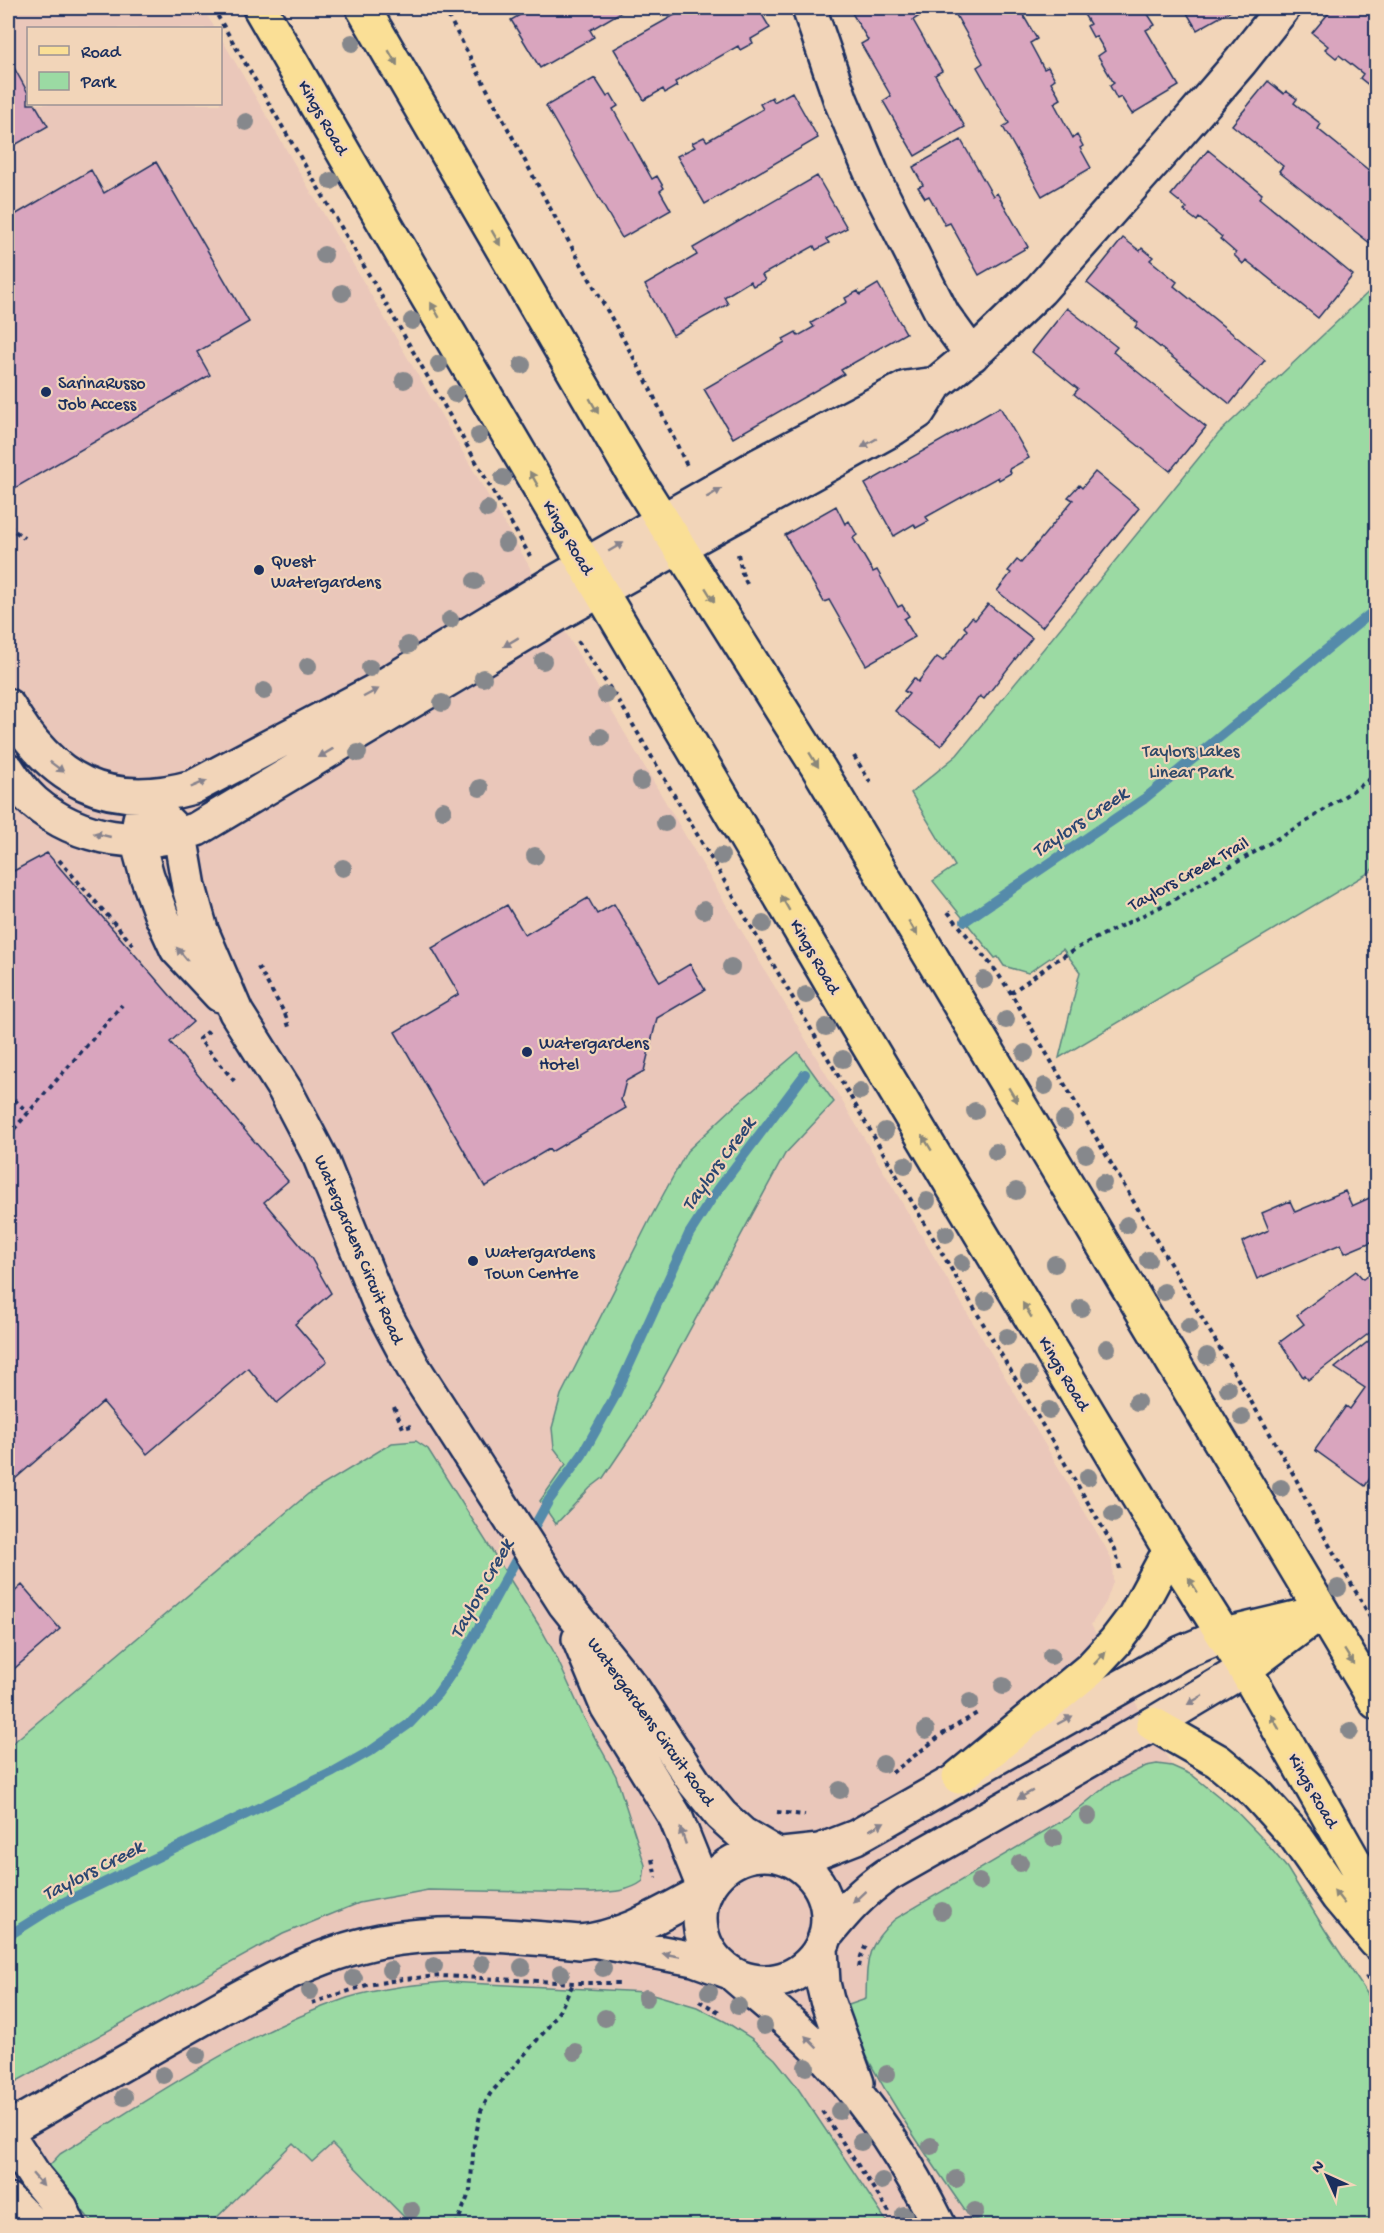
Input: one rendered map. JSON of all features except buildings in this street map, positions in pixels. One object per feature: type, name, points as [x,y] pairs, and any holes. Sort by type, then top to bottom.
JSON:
[{"type":"main road","name":"Kings Road","points":[[260,8],[848,1011],[1170,1550],[1245,1669],[1377,1900]]},
{"type":"main road","points":[[363,8],[613,440],[819,769],[1321,1612],[1377,1702]]},
{"type":"main road","points":[[959,1777],[1090,1669],[1134,1617],[1170,1550]]},
{"type":"main road","points":[[1224,1635],[1321,1612]]},
{"type":"main road","points":[[1245,1669],[1321,1612]]},
{"type":"main road","points":[[1153,1724],[1218,1761],[1256,1792],[1296,1837],[1338,1897],[1377,1942]]},
{"type":"street","points":[[809,8],[841,100],[874,179],[943,315],[972,355]]},
{"type":"street","points":[[13,726],[38,751],[72,777],[93,787],[117,794],[142,797],[167,794],[206,781],[278,741],[593,577],[670,533],[732,518],[894,428],[918,412],[936,384],[1004,327],[1040,290],[1241,61],[1283,8]]},
{"type":"street","points":[[8,770],[24,792],[51,814],[91,832],[137,840],[157,840],[180,835],[197,829],[291,775],[434,687],[593,577]]},
{"type":"street","points":[[142,797],[180,835]]},
{"type":"street","name":"Watergardens Circuit Road","points":[[142,797],[137,840],[161,914],[177,949],[236,1012]]},
{"type":"street","name":"Watergardens Circuit Road","points":[[180,835],[189,887],[201,930],[236,1012],[285,1090],[320,1156],[371,1284],[395,1335],[565,1604],[633,1689],[694,1782],[721,1815],[742,1834],[778,1854]]},
{"type":"street","name":"Watergardens Circuit Road","points":[[565,1604],[607,1706],[676,1818],[704,1891]]},
{"type":"street","points":[[939,2226],[922,2191],[864,2102],[802,2034],[711,1956],[701,1936],[699,1914],[704,1891],[716,1873],[733,1860],[753,1854],[820,1851],[856,1837],[1181,1653],[1224,1635]]},
{"type":"street","points":[[8,2128],[251,1992],[301,1967],[343,1951],[379,1942],[455,1933],[580,1942],[596,1941],[694,1959],[754,1982],[774,1982],[793,1976],[809,1964],[846,1909],[863,1892],[887,1875],[1245,1669]]},
{"type":"street","points":[[778,1854],[800,1864],[815,1878],[825,1895],[829,1915],[824,1942],[823,1983],[864,2102]]},
{"type":"street","points":[[596,1941],[641,1925],[704,1891]]},
{"type":"street","points":[[8,2135],[36,2178],[61,2208],[69,2226]]},
{"type":"street","points":[[922,2191],[954,2226]]},
{"type":"street","points":[[8,2200],[34,2226]]},
{"type":"path","points":[[213,8],[532,559]]},
{"type":"path","points":[[444,8],[550,208],[641,369],[678,452],[692,473]]},
{"type":"path","points":[[8,526],[24,538]]},
{"type":"path","points":[[574,634],[628,717],[1109,1539],[1118,1559],[1119,1577]]},
{"type":"path","name":"Taylors Creek Trail","points":[[1377,775],[1309,820],[1192,889],[1064,956],[1011,993],[1269,1432],[1296,1479],[1319,1527],[1377,1627]]},
{"type":"path","points":[[57,857],[140,953]]},
{"type":"path","points":[[8,1136],[122,1005]]},
{"type":"path","points":[[8,1093],[28,1113]]},
{"type":"path","points":[[884,1779],[944,1733],[984,1710]]},
{"type":"path","points":[[776,1812],[815,1814]]},
{"type":"path","points":[[859,1970],[861,1956],[868,1940]]},
{"type":"path","points":[[309,2004],[367,1985],[441,1976],[631,1984]]},
{"type":"path","points":[[456,2226],[470,2191],[474,2143],[481,2111],[490,2094],[545,2031],[560,2010],[574,1983]]},
{"type":"path","points":[[692,1998],[726,2016]]},
{"type":"path","points":[[818,2104],[892,2216]]},
{"type":"shaded area","name":"Watergardens Town Centre","points":[[8,8],[202,8],[214,27],[27,27],[27,105],[222,105],[222,40],[524,557],[571,642],[1106,1548],[1112,1561],[1113,1582],[1106,1602],[1091,1625],[1172,1766],[1192,1775],[1233,1808],[1261,1837],[1287,1868],[1376,2007],[1376,2225],[8,2226]]},
{"type":"green space","name":"Taylors Lakes Linear Park","points":[[1376,285],[1376,865],[1370,872],[1059,1058],[1080,972],[1063,949],[1028,973],[1004,966],[998,957],[995,958],[933,881],[955,866],[911,793],[957,755],[1219,433]]},
{"type":"green space","points":[[798,1052],[834,1102],[785,1154],[636,1429],[603,1478],[590,1488],[556,1524],[540,1501],[566,1464],[554,1448],[552,1428],[561,1395],[650,1219],[687,1151],[738,1103]]},
{"type":"green space","points":[[416,1441],[428,1449],[555,1654],[584,1718],[616,1776],[645,1865],[643,1881],[624,1890],[610,1892],[428,1890],[359,1903],[283,1934],[8,2086],[8,1747],[308,1494],[392,1443]]},
{"type":"green space","points":[[1157,1764],[1172,1766],[1192,1775],[1233,1808],[1261,1837],[1287,1868],[1376,2007],[1376,2225],[975,2225],[903,2119],[856,2036],[843,2007],[866,1999],[868,1964],[873,1946],[895,1919],[1067,1818],[1109,1784],[1146,1766]]},
{"type":"green space","points":[[446,1982],[646,1992],[697,2007],[726,2022],[751,2038],[775,2059],[795,2084],[889,2225],[412,2225],[332,2144],[312,2162],[293,2143],[209,2225],[94,2225],[47,2168],[60,2154],[164,2089],[272,2029],[347,1998],[396,1987]]},
{"type":"waterway","name":"Taylors Creek","points":[[965,921],[1144,799],[1376,609]]},
{"type":"waterway","name":"Taylors Creek","points":[[8,1936],[54,1907],[333,1772],[372,1750],[409,1724],[438,1693],[462,1658],[549,1500],[582,1455],[615,1396],[689,1234],[714,1195],[805,1074]]},
{"type":"place","name":"SarinaRusso Job Access","points":[[46,392]]},
{"type":"place","name":"Quest Watergardens","points":[[259,570]]},
{"type":"place","name":"Watergardens Hotel","points":[[527,1052]]},
{"type":"place","name":"Watergardens Town Centre","points":[[473,1261]]}]
